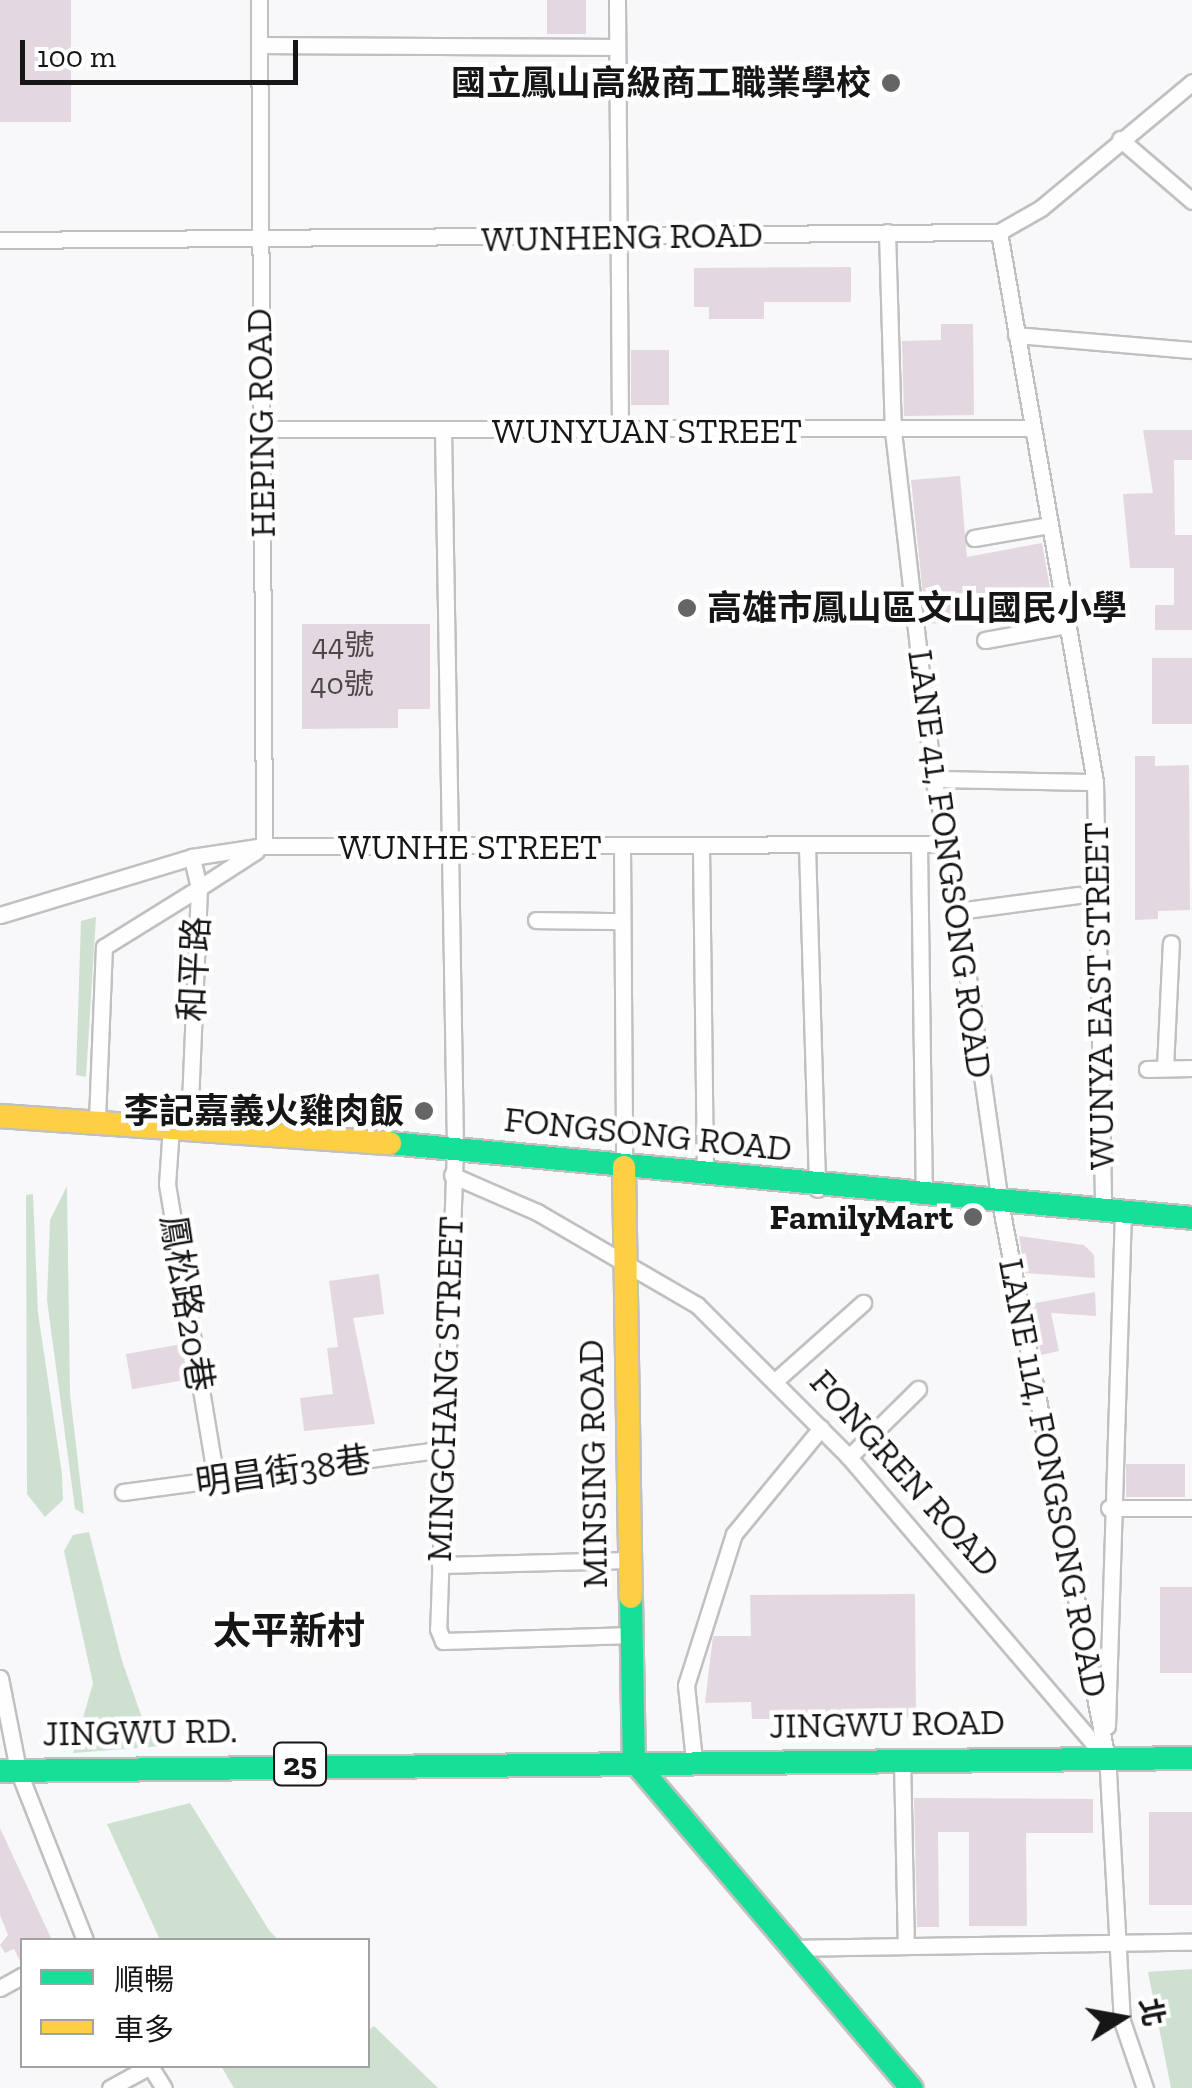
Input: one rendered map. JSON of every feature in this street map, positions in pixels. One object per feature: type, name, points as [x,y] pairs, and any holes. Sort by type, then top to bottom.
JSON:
[{"type":"street","name":"HEPING ROAD","points":[[259,0],[264,846]]},
{"type":"street","points":[[617,0],[615,238],[620,433]]},
{"type":"street","points":[[260,45],[618,47]]},
{"type":"street","points":[[998,232],[1040,208],[1192,82]]},
{"type":"street","points":[[1120,140],[1192,201]]},
{"type":"street","name":"LANE 41, FONGSONG ROAD","points":[[887,232],[893,431],[933,780],[949,844],[999,1196]]},
{"type":"street","name":"WUNHENG ROAD","points":[[0,240],[259,242],[998,232]]},
{"type":"street","name":"WUNYA EAST STREET","points":[[998,232],[1095,782],[1113,1210],[1107,1760]]},
{"type":"street","points":[[1016,335],[1192,350]]},
{"type":"street","name":"WUNYUAN STREET","points":[[262,429],[620,433],[1032,428]]},
{"type":"street","name":"MINGCHANG STREET","points":[[444,430],[455,1148],[438,1630],[443,1641],[632,1634]]},
{"type":"street","points":[[974,538],[1050,525]]},
{"type":"street","points":[[985,640],[1067,625]]},
{"type":"street","name":"WUNYA EAST STREET","points":[[933,780],[1095,782]]},
{"type":"street","name":"WUNHE STREET","points":[[0,915],[192,857],[264,846],[448,849],[949,844]]},
{"type":"street","points":[[919,845],[924,1192]]},
{"type":"street","name":"和平路","points":[[180,1127],[199,888],[264,846]]},
{"type":"street","points":[[701,846],[705,1176]]},
{"type":"street","points":[[808,846],[818,1188]]},
{"type":"street","points":[[622,847],[624,1167]]},
{"type":"street","points":[[97,1120],[104,948],[199,888],[192,857]]},
{"type":"street","points":[[958,911],[1078,895]]},
{"type":"street","points":[[536,920],[622,921]]},
{"type":"street","points":[[1165,1068],[1171,943]]},
{"type":"street","points":[[1147,1069],[1192,1068]]},
{"type":"street","name":"FONGSONG ROAD","points":[[0,1116],[455,1148],[818,1188],[999,1196],[1192,1218]]},
{"type":"street","name":"鳳松路20巷","points":[[180,1127],[167,1184],[216,1480]]},
{"type":"street","name":"MINSING ROAD","points":[[624,1167],[634,1761]]},
{"type":"street","name":"FONGREN ROAD","points":[[452,1175],[537,1212],[697,1305],[849,1456],[1107,1760]]},
{"type":"street","name":"LANE 114, FONGSONG ROAD","points":[[999,1196],[1107,1760]]},
{"type":"street","points":[[775,1380],[863,1303]]},
{"type":"street","points":[[849,1456],[918,1389]]},
{"type":"street","points":[[694,1760],[686,1685],[734,1534],[821,1428]]},
{"type":"street","name":"明昌街38巷","points":[[122,1492],[444,1448]]},
{"type":"street","points":[[1109,1508],[1192,1508]]},
{"type":"street","points":[[440,1565],[630,1560]]},
{"type":"street","points":[[0,1678],[9,1771],[84,1938]]},
{"type":"street","points":[[902,1758],[906,1946]]},
{"type":"street","name":"JINGWU ROAD","points":[[634,1761],[1192,1758]]},
{"type":"street","points":[[1107,1760],[1122,2020],[1145,2088]]},
{"type":"street","points":[[634,1761],[910,2088]]},
{"type":"street","name":"JINGWU RD.","points":[[9,1771],[634,1761]]},
{"type":"street","points":[[794,1948],[1192,1942]]},
{"type":"street","points":[[110,2088],[146,2068]]},
{"type":"green space","points":[[96,917],[86,1077],[76,1075],[81,921]]},
{"type":"green space","points":[[67,1186],[70,1394],[84,1514],[75,1509],[47,1300],[50,1220]]},
{"type":"green space","points":[[33,1194],[38,1313],[63,1500],[45,1517],[27,1494],[26,1195]]},
{"type":"green space","points":[[89,1532],[122,1661],[146,1729],[156,1730],[162,1746],[73,1753],[93,1683],[64,1551],[73,1535]]},
{"type":"green space","points":[[190,1803],[276,1938],[159,1938],[107,1824]]},
{"type":"green space","points":[[1192,1969],[1192,2088],[1171,2088],[1148,1972]]},
{"type":"green space","points":[[374,2026],[438,2088],[234,2088],[222,2068],[370,2068],[370,2029]]},
{"type":"building","points":[[0,0],[71,0],[71,122],[0,122]]},
{"type":"building","points":[[547,0],[586,0],[586,34],[547,34]]},
{"type":"building","points":[[851,267],[851,302],[764,302],[764,319],[709,319],[709,307],[694,307],[694,268]]},
{"type":"building","points":[[941,324],[973,324],[974,415],[904,416],[902,341],[941,340]]},
{"type":"building","points":[[631,350],[669,350],[669,405],[631,405]]},
{"type":"building","points":[[1143,430],[1192,430],[1192,460],[1174,460],[1175,535],[1192,535],[1192,630],[1155,630],[1155,605],[1174,605],[1174,568],[1130,568],[1123,494],[1153,493]]},
{"type":"building","points":[[960,476],[967,557],[1042,543],[1055,616],[986,628],[984,620],[926,624],[911,480]]},
{"type":"building","points":[[302,624],[430,624],[430,709],[398,709],[398,728],[302,729]]},
{"type":"building","points":[[1152,658],[1192,658],[1192,724],[1152,724]]},
{"type":"building","points":[[1135,756],[1155,756],[1155,766],[1189,765],[1190,910],[1158,911],[1158,919],[1135,920]]},
{"type":"building","points":[[1019,1236],[1084,1245],[1094,1255],[1095,1278],[1025,1273]]},
{"type":"building","points":[[379,1274],[384,1314],[353,1318],[375,1424],[304,1431],[300,1398],[333,1394],[327,1348],[338,1347],[329,1281]]},
{"type":"building","points":[[1095,1292],[1096,1316],[1051,1313],[1059,1351],[1041,1355],[1031,1304]]},
{"type":"building","points":[[182,1344],[188,1379],[132,1389],[126,1354]]},
{"type":"building","points":[[1126,1464],[1185,1464],[1185,1497],[1126,1497]]},
{"type":"building","points":[[1160,1587],[1192,1587],[1192,1673],[1160,1673]]},
{"type":"building","points":[[915,1594],[916,1718],[752,1719],[751,1702],[705,1703],[713,1636],[751,1636],[750,1595]]},
{"type":"building","points":[[914,1798],[1093,1799],[1093,1833],[1026,1833],[1027,1926],[969,1926],[969,1832],[938,1832],[939,1927],[917,1927]]},
{"type":"building","points":[[1149,1812],[1192,1812],[1192,1905],[1149,1905]]},
{"type":"building","points":[[0,1828],[51,1938],[20,1938],[20,1961],[14,1949],[5,1953],[0,1945],[8,1935],[0,1915]]},
{"type":"traffic: fast","points":[[390,1143],[1192,1218]]},
{"type":"traffic: fast","points":[[631,1597],[634,1761],[911,2088]]},
{"type":"traffic: fast","points":[[0,1771],[1192,1758]]},
{"type":"traffic: slow","points":[[0,1116],[390,1143]]},
{"type":"traffic: slow","points":[[624,1167],[631,1597]]},
{"type":"place","name":"國立鳳山高級商工職業學校","points":[[891,83]]},
{"type":"place","name":"高雄市鳳山區文山國民小學","points":[[687,608]]},
{"type":"place","name":"李記嘉義火雞肉飯","points":[[424,1111]]},
{"type":"place","name":"FamilyMart","points":[[973,1217]]},
{"type":"district","name":"太平新村","points":[[289,1632]]}]
